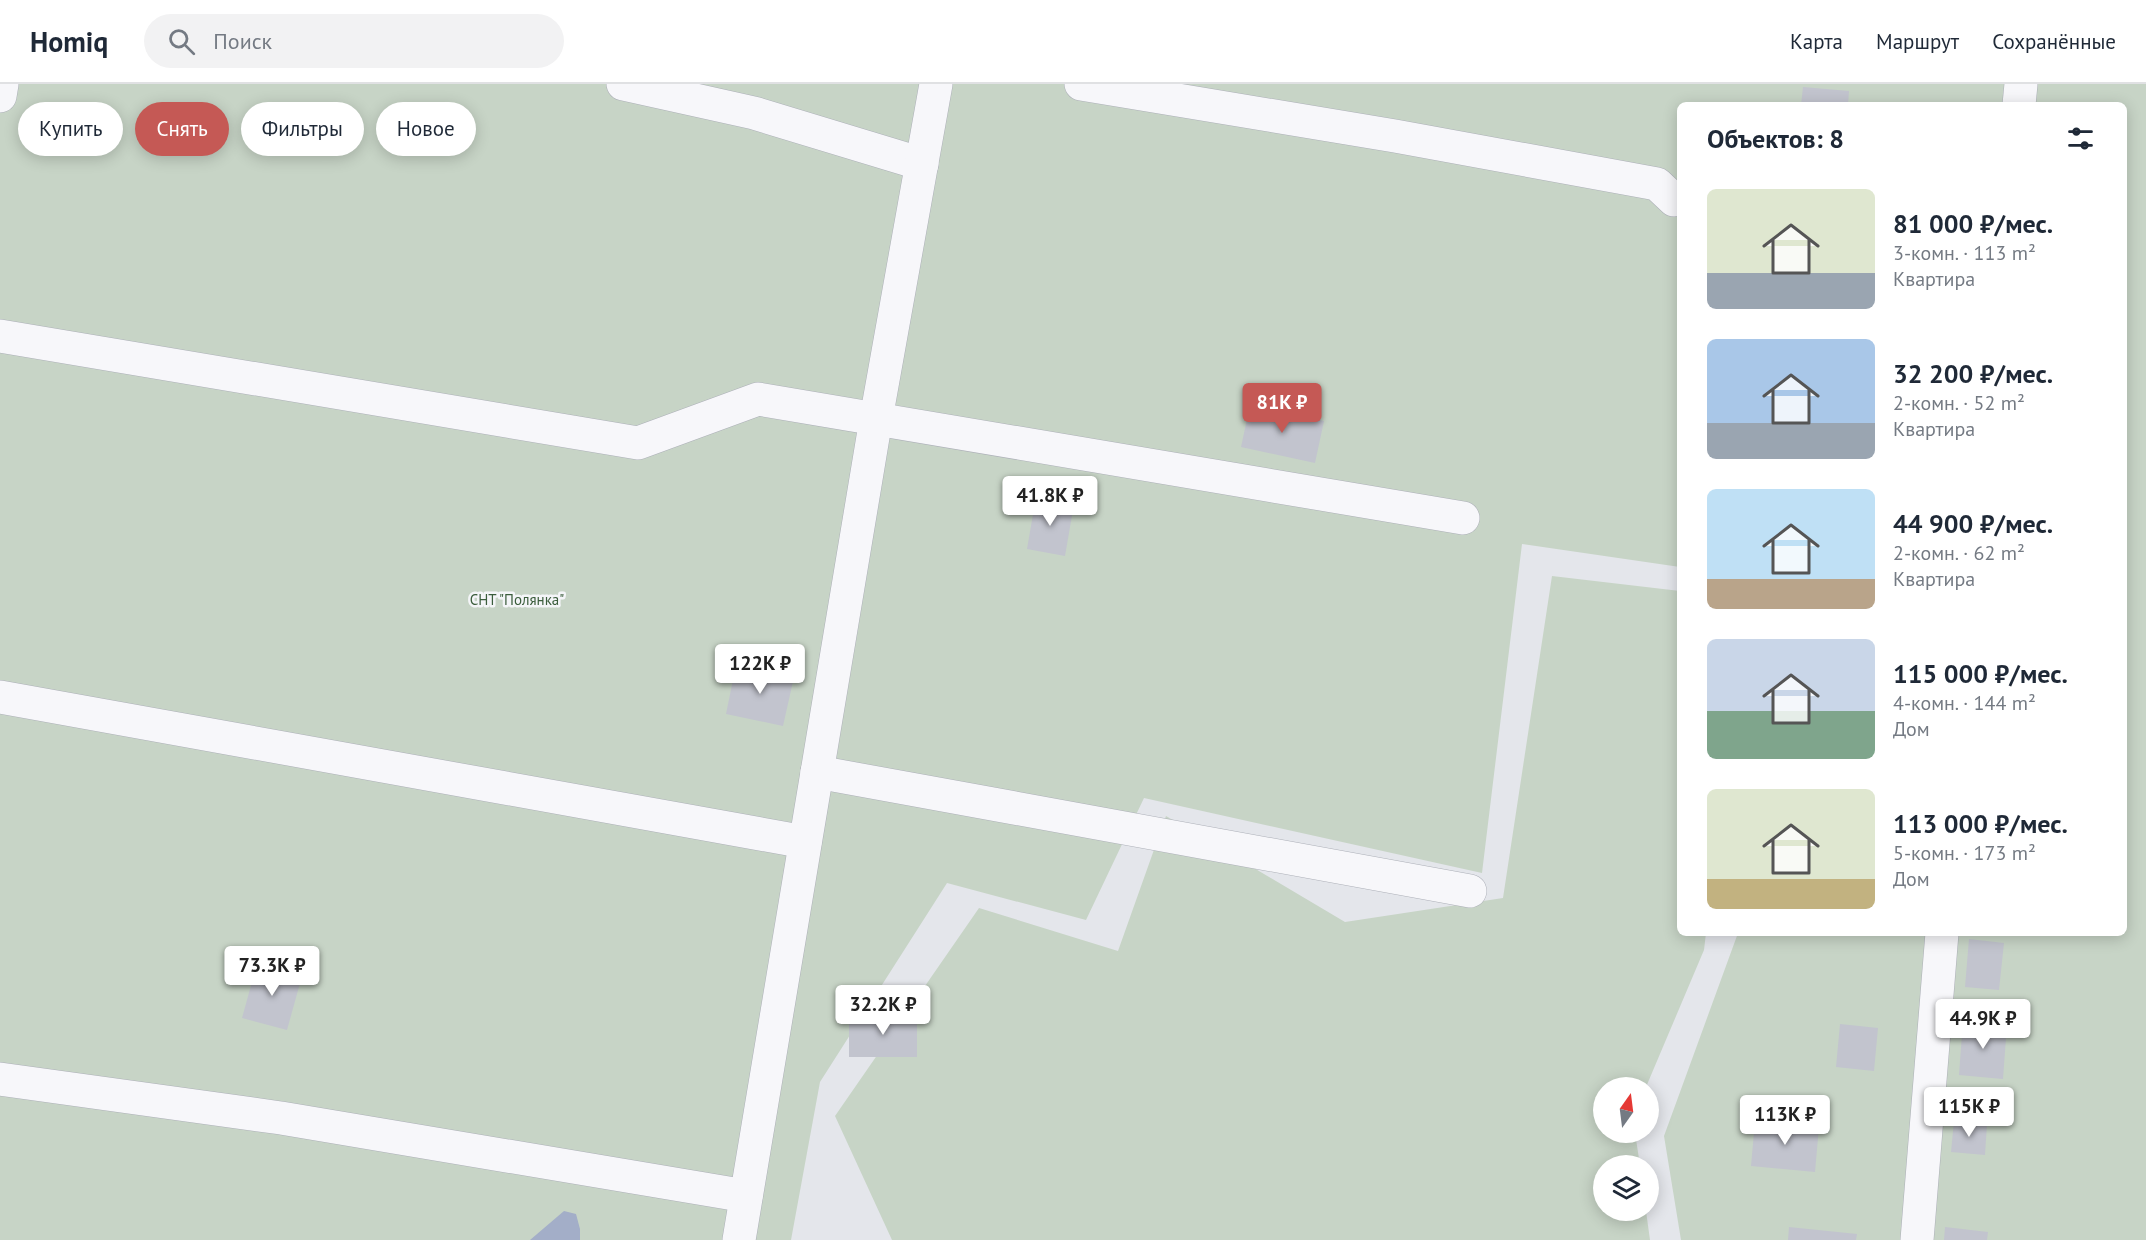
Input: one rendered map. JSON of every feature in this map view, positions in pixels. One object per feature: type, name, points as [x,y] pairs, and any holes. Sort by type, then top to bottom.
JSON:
[{"type":"lane","points":[[0,96],[2,84]]},
{"type":"lane","points":[[623,84],[754,113],[922,164]]},
{"type":"lane","points":[[739,1240],[876,419],[936,84]]},
{"type":"lane","points":[[1081,84],[1395,135],[1657,184],[1674,200]]},
{"type":"lane","points":[[2019,102],[2021,84]]},
{"type":"lane","points":[[0,336],[638,443],[758,399],[1463,518]]},
{"type":"lane","points":[[0,697],[805,842]]},
{"type":"lane","points":[[817,772],[1470,891]]},
{"type":"lane","points":[[1917,1240],[1942,936]]},
{"type":"lane","points":[[0,1079],[282,1118],[746,1196]]},
{"type":"green space","name":"СНТ \"Полянка\"","points":[[0,84],[2146,84],[2146,1240],[1681,1240],[1664,1136],[1737,936],[2127,936],[2127,102],[1677,102],[1677,567],[1522,544],[1482,873],[1144,798],[1086,920],[947,883],[820,1082],[791,1240],[0,1240]]},
{"type":"green space","points":[[1552,576],[1677,591],[1677,936],[1706,936],[1704,950],[1650,1077],[1593,1077],[1593,1143],[1637,1143],[1638,1155],[1593,1155],[1593,1221],[1647,1221],[1650,1240],[892,1240],[835,1116],[979,908],[1118,951],[1166,816],[1345,922],[1503,898]]},
{"type":"water","points":[[564,1211],[576,1214],[580,1240],[530,1240]]},
{"type":"building","points":[[1803,87],[1849,91],[1848,102],[1801,102]]},
{"type":"building","points":[[1250,405],[1324,421],[1315,463],[1241,447]]},
{"type":"building","points":[[1036,497],[1074,504],[1065,556],[1027,549]]},
{"type":"building","points":[[736,665],[794,677],[783,726],[726,714]]},
{"type":"building","points":[[1969,939],[2004,943],[1999,990],[1965,987]]},
{"type":"building","points":[[257,964],[302,976],[287,1030],[242,1018]]},
{"type":"building","points":[[849,1016],[917,1016],[917,1057],[849,1057]]},
{"type":"building","points":[[1963,1020],[2007,1024],[2003,1079],[1959,1075]]},
{"type":"building","points":[[1840,1024],[1878,1028],[1874,1071],[1836,1067]]},
{"type":"building","points":[[1755,1121],[1819,1127],[1815,1172],[1751,1166]]},
{"type":"building","points":[[1954,1121],[1987,1124],[1985,1155],[1951,1152]]},
{"type":"building","points":[[1789,1227],[1857,1234],[1856,1240],[1788,1240]]},
{"type":"building","points":[[1945,1227],[1988,1232],[1987,1240],[1944,1240]]}]
